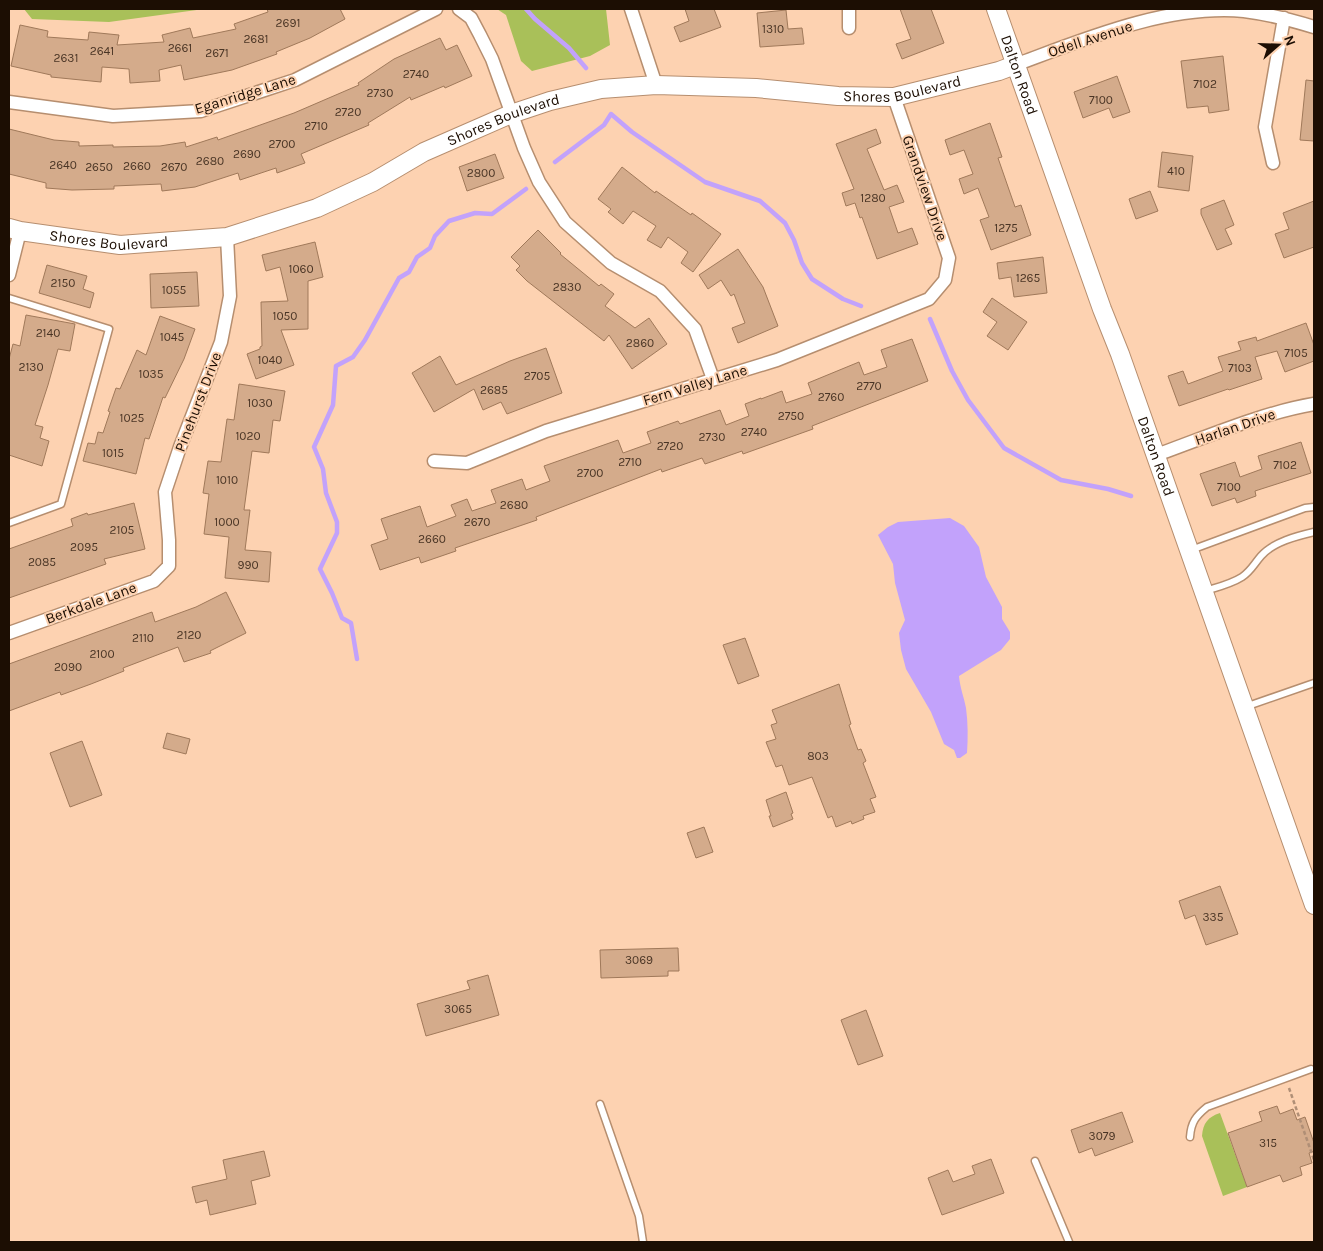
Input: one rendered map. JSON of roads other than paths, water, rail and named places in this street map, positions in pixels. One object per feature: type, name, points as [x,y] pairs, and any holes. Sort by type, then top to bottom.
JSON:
[{"type":"street","name":"Eganridge Lane","points":[[9,102],[113,116],[201,110],[295,80],[436,9]]},
{"type":"street","points":[[459,9],[471,18],[492,59],[511,114],[539,182],[565,222],[611,263],[660,291],[695,329],[712,379]]},
{"type":"street","points":[[631,9],[656,85]]},
{"type":"street","points":[[849,9],[849,28]]},
{"type":"street","name":"Dalton Road","points":[[996,9],[1098,300],[1120,354],[1314,902]]},
{"type":"street","name":"Odell Avenue","points":[[1015,65],[1122,28],[1187,13],[1243,11],[1284,18],[1314,27]]},
{"type":"street","points":[[1273,163],[1265,127],[1284,18]]},
{"type":"street","name":"Shores Boulevard","points":[[14,230],[120,245],[227,237],[318,208],[373,182],[424,152],[511,114],[550,101],[601,89],[656,85],[756,88],[838,96],[894,97],[999,71],[1015,65]]},
{"type":"street","name":"Grandview Drive","points":[[894,97],[949,258],[945,280]]},
{"type":"street","points":[[9,275],[14,230]]},
{"type":"street","name":"Pinehurst Drive","points":[[168,566],[169,540],[165,492],[180,447],[221,342],[230,296],[227,237]]},
{"type":"street","name":"Fern Valley Lane","points":[[434,461],[467,463],[546,431],[777,360],[929,298],[945,280]]},
{"type":"street","name":"Harlan Drive","points":[[1156,455],[1265,416],[1295,407],[1314,404]]},
{"type":"street","name":"Berkdale Lane","points":[[9,633],[154,581],[168,566]]},
{"type":"lane","points":[[9,298],[109,329],[61,504],[9,523]]},
{"type":"lane","points":[[1190,551],[1305,508],[1314,507]]},
{"type":"lane","points":[[1204,591],[1243,576],[1251,570],[1262,555],[1278,544],[1314,532]]},
{"type":"lane","points":[[1245,707],[1314,682]]},
{"type":"lane","points":[[1190,1137],[1190,1130],[1196,1116],[1207,1106],[1311,1069]]},
{"type":"lane","points":[[600,1104],[639,1216],[643,1242]]},
{"type":"lane","points":[[1035,1161],[1069,1242]]},
{"type":"waterway","points":[[526,9],[569,48],[586,68]]},
{"type":"waterway","points":[[555,162],[604,125],[611,114],[632,132],[705,182],[760,201],[785,223],[794,240],[802,263],[812,279],[843,299],[861,306]]},
{"type":"waterway","points":[[357,659],[351,623],[342,618],[320,569],[337,533],[337,522],[326,493],[323,469],[314,447],[333,405],[336,366],[353,357],[365,340],[399,278],[409,272],[417,257],[430,248],[435,236],[449,221],[475,213],[492,214],[526,189]]},
{"type":"waterway","points":[[930,319],[952,371],[968,400],[1004,448],[1061,480],[1108,489],[1131,496]]}]
